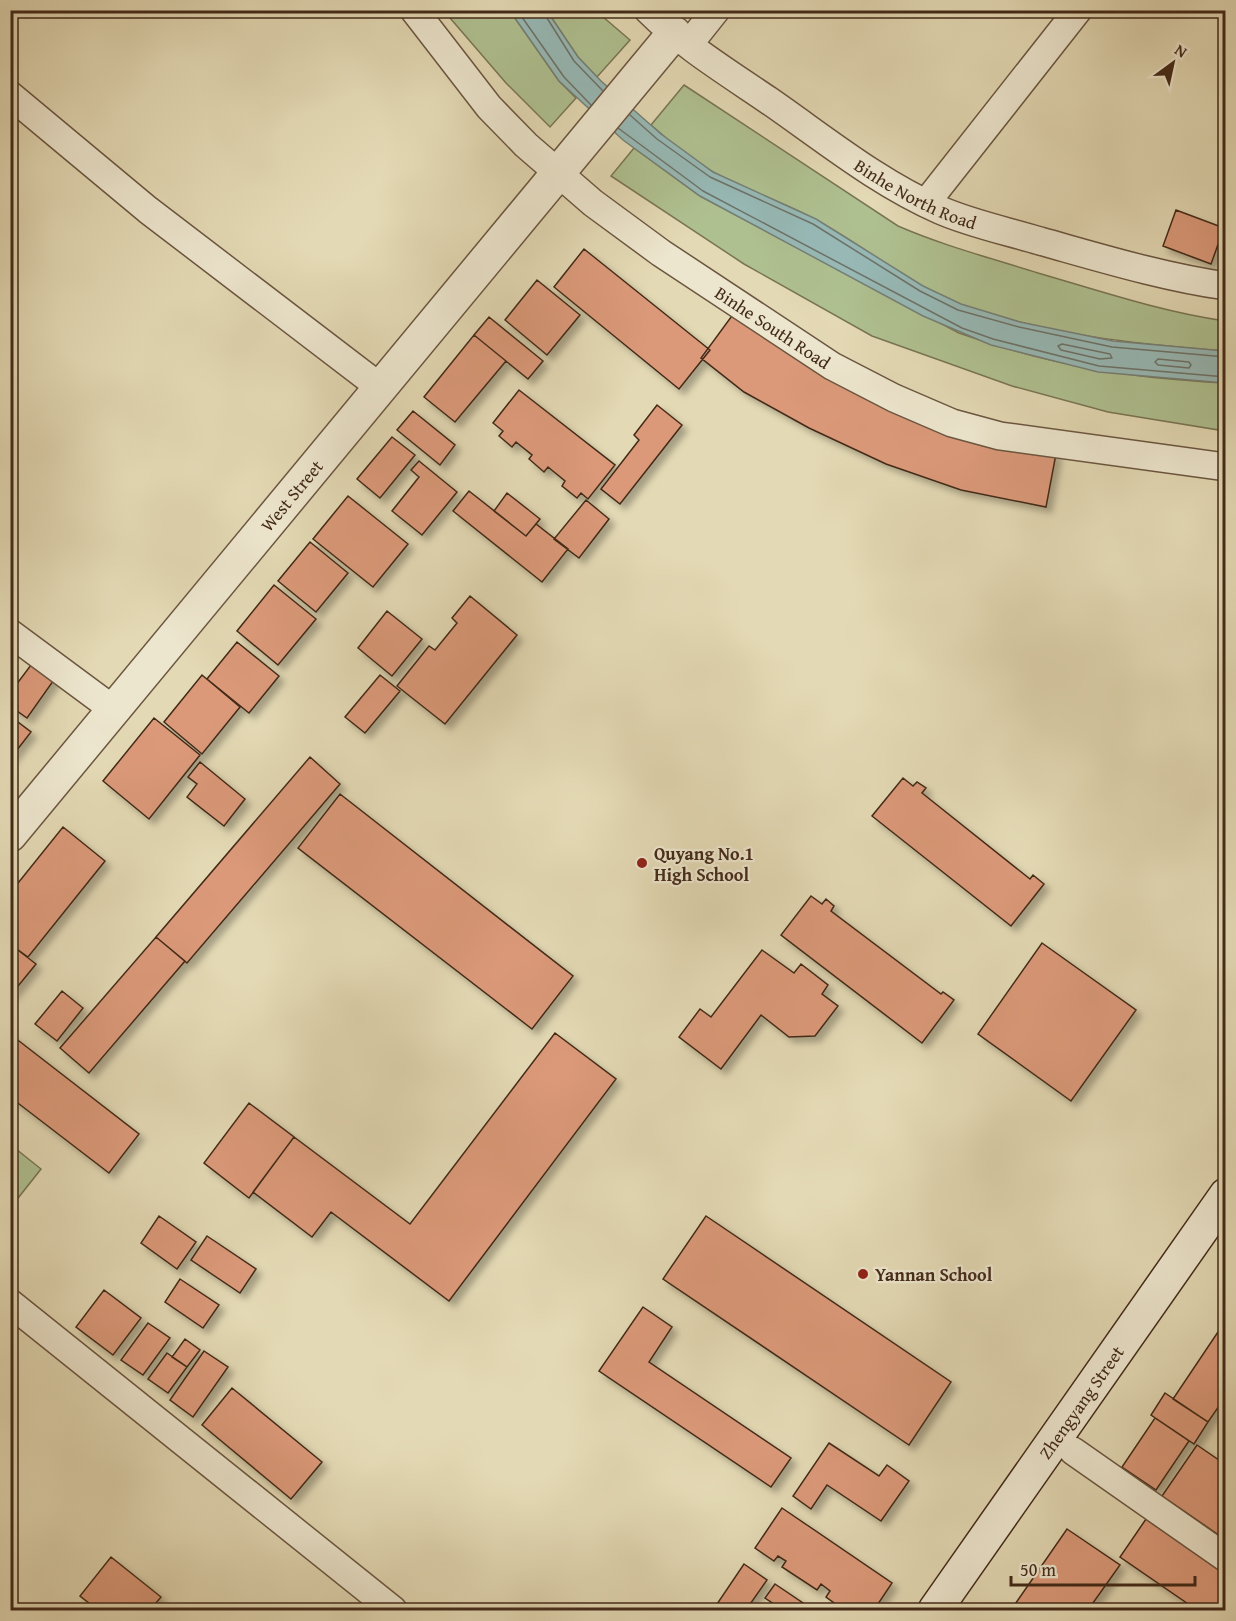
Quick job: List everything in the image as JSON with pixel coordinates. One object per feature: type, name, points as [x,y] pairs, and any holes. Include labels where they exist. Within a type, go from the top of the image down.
[{"type":"street","name":"Binhe South Road","points":[[414,10],[489,107],[566,164],[593,203],[661,253],[832,366],[894,399],[952,423],[1000,436],[1226,467]]},
{"type":"street","name":"Binhe North Road","points":[[648,10],[674,43],[926,203],[965,220],[1076,251],[1168,275],[1226,286]]},
{"type":"street","points":[[674,43],[716,10]]},
{"type":"street","points":[[926,203],[1078,10]]},
{"type":"street","name":"West Street","points":[[10,836],[566,164],[674,43]]},
{"type":"street","points":[[10,95],[148,210],[381,388]]},
{"type":"street","points":[[10,633],[114,710]]},
{"type":"street","name":"Zhengyang Street","points":[[935,1611],[1226,1195]]},
{"type":"street","name":"Zhengyang Street","points":[[962,1611],[1226,1234]]},
{"type":"street","points":[[10,1304],[393,1611]]},
{"type":"street","points":[[1073,1451],[1226,1558]]},
{"type":"green space","points":[[444,11],[510,11],[559,81],[576,98],[550,127],[506,83]]},
{"type":"green space","points":[[547,11],[596,11],[630,40],[597,77],[578,57]]},
{"type":"green space","points":[[684,85],[898,226],[933,240],[1108,294],[1154,307],[1225,321],[1225,351],[1125,341],[1059,331],[994,315],[943,297],[816,220],[713,172],[666,138],[651,125]]},
{"type":"green space","points":[[634,148],[700,196],[959,333],[1058,362],[1123,374],[1225,383],[1225,431],[1108,412],[1012,386],[872,336],[744,264],[611,176]]},
{"type":"green space","points":[[11,1145],[41,1169],[11,1207]]},
{"type":"water","points":[[510,11],[547,11],[578,57],[601,81],[661,134],[713,172],[816,219],[923,286],[961,304],[1020,322],[1113,341],[1225,351],[1225,383],[1098,372],[991,345],[923,316],[700,196],[623,140],[559,81]]},
{"type":"building","points":[[1176,210],[1224,228],[1211,264],[1163,246]]},
{"type":"building","points":[[1226,224],[1226,250],[1217,247]]},
{"type":"building","points":[[584,249],[710,350],[679,389],[554,287]]},
{"type":"building","points":[[537,280],[580,315],[547,355],[505,320]]},
{"type":"building","points":[[734,313],[769,341],[773,340],[1056,454],[1046,507],[961,490],[886,464],[809,428],[744,392],[701,358]]},
{"type":"building","points":[[489,317],[543,361],[528,379],[474,335]]},
{"type":"building","points":[[474,335],[506,361],[455,422],[424,397]]},
{"type":"building","points":[[519,390],[615,465],[588,499],[581,493],[577,498],[562,486],[565,481],[548,467],[544,472],[529,459],[532,455],[516,442],[512,447],[499,436],[503,431],[493,423]]},
{"type":"building","points":[[657,405],[682,425],[620,504],[601,489],[639,440],[634,435]]},
{"type":"building","points":[[413,411],[455,445],[440,465],[397,430]]},
{"type":"building","points":[[392,437],[415,455],[380,498],[357,479]]},
{"type":"building","points":[[419,461],[457,492],[422,535],[392,511],[419,477],[411,470]]},
{"type":"building","points":[[469,491],[526,536],[536,524],[568,549],[542,582],[453,511]]},
{"type":"building","points":[[507,493],[540,519],[526,536],[494,511]]},
{"type":"building","points":[[348,496],[408,544],[373,587],[313,539]]},
{"type":"building","points":[[586,500],[609,519],[579,558],[554,539]]},
{"type":"building","points":[[310,542],[348,573],[316,612],[278,581]]},
{"type":"building","points":[[274,585],[316,619],[278,665],[237,631]]},
{"type":"building","points":[[470,596],[517,635],[445,724],[397,686],[429,646],[435,650],[457,623],[452,618]]},
{"type":"building","points":[[387,611],[422,639],[392,676],[358,648]]},
{"type":"building","points":[[237,642],[279,676],[249,713],[207,679]]},
{"type":"building","points":[[34,661],[56,677],[27,718],[10,706],[10,693]]},
{"type":"building","points":[[202,675],[240,707],[202,754],[164,722]]},
{"type":"building","points":[[380,675],[400,691],[365,733],[345,717]]},
{"type":"building","points":[[10,716],[31,732],[10,759]]},
{"type":"building","points":[[154,718],[200,755],[149,819],[103,781]]},
{"type":"building","points":[[310,757],[340,784],[187,963],[156,937]]},
{"type":"building","points":[[200,762],[245,799],[224,826],[187,797],[197,784],[188,777]]},
{"type":"building","points":[[903,778],[913,786],[917,782],[926,788],[922,793],[1030,879],[1033,875],[1044,884],[1011,926],[872,816]]},
{"type":"building","points":[[340,794],[573,976],[532,1029],[298,848]]},
{"type":"building","points":[[63,827],[105,861],[28,957],[10,944],[10,893]]},
{"type":"building","points":[[811,896],[822,904],[826,899],[834,906],[831,911],[941,994],[943,992],[954,1000],[922,1043],[781,935]]},
{"type":"building","points":[[156,937],[185,961],[89,1073],[60,1048]]},
{"type":"building","points":[[1042,943],[1136,1010],[1071,1101],[978,1034]]},
{"type":"building","points":[[10,944],[36,964],[10,996]]},
{"type":"building","points":[[762,950],[794,973],[801,964],[828,985],[822,994],[838,1006],[815,1036],[789,1037],[761,1015],[721,1069],[679,1037],[700,1009],[711,1017]]},
{"type":"building","points":[[62,991],[83,1008],[57,1041],[35,1024]]},
{"type":"building","points":[[555,1033],[616,1079],[449,1301],[331,1212],[312,1237],[253,1192],[294,1137],[410,1224]]},
{"type":"building","points":[[10,1034],[139,1134],[109,1173],[10,1097]]},
{"type":"building","points":[[249,1103],[294,1137],[249,1198],[204,1163]]},
{"type":"building","points":[[159,1216],[196,1242],[177,1269],[141,1243]]},
{"type":"building","points":[[706,1216],[951,1382],[909,1445],[663,1279]]},
{"type":"building","points":[[207,1236],[256,1269],[240,1293],[191,1260]]},
{"type":"building","points":[[180,1279],[219,1305],[203,1328],[165,1302]]},
{"type":"building","points":[[104,1290],[141,1318],[113,1355],[76,1327]]},
{"type":"building","points":[[643,1307],[672,1327],[649,1362],[791,1458],[771,1487],[599,1371]]},
{"type":"building","points":[[1226,1320],[1226,1396],[1208,1422],[1173,1399]]},
{"type":"building","points":[[148,1323],[170,1338],[143,1375],[121,1360]]},
{"type":"building","points":[[185,1339],[200,1350],[187,1367],[172,1357]]},
{"type":"building","points":[[204,1351],[228,1367],[193,1417],[170,1400]]},
{"type":"building","points":[[167,1353],[187,1367],[168,1393],[148,1379]]},
{"type":"building","points":[[232,1388],[322,1462],[291,1499],[202,1425]]},
{"type":"building","points":[[1165,1393],[1208,1422],[1194,1444],[1151,1415]]},
{"type":"building","points":[[1155,1418],[1189,1441],[1156,1490],[1122,1467]]},
{"type":"building","points":[[829,1443],[879,1476],[887,1465],[909,1481],[881,1521],[827,1485],[811,1509],[793,1496]]},
{"type":"building","points":[[1197,1445],[1226,1465],[1226,1540],[1162,1496]]},
{"type":"building","points":[[782,1508],[892,1583],[874,1610],[844,1610],[826,1597],[830,1591],[821,1584],[817,1590],[782,1567],[786,1561],[778,1556],[774,1561],[755,1548]]},
{"type":"building","points":[[1146,1519],[1226,1575],[1226,1610],[1197,1610],[1120,1557]]},
{"type":"building","points":[[1067,1529],[1120,1565],[1088,1610],[1011,1610]]},
{"type":"building","points":[[111,1557],[161,1597],[150,1610],[98,1610],[80,1596]]},
{"type":"building","points":[[744,1564],[767,1580],[746,1610],[727,1610],[717,1604]]},
{"type":"building","points":[[775,1584],[803,1603],[798,1610],[783,1610],[765,1598]]},
{"type":"place","name":"Quyang No.1 High School","points":[[642,863]]},
{"type":"place","name":"Yannan School","points":[[863,1274]]}]
